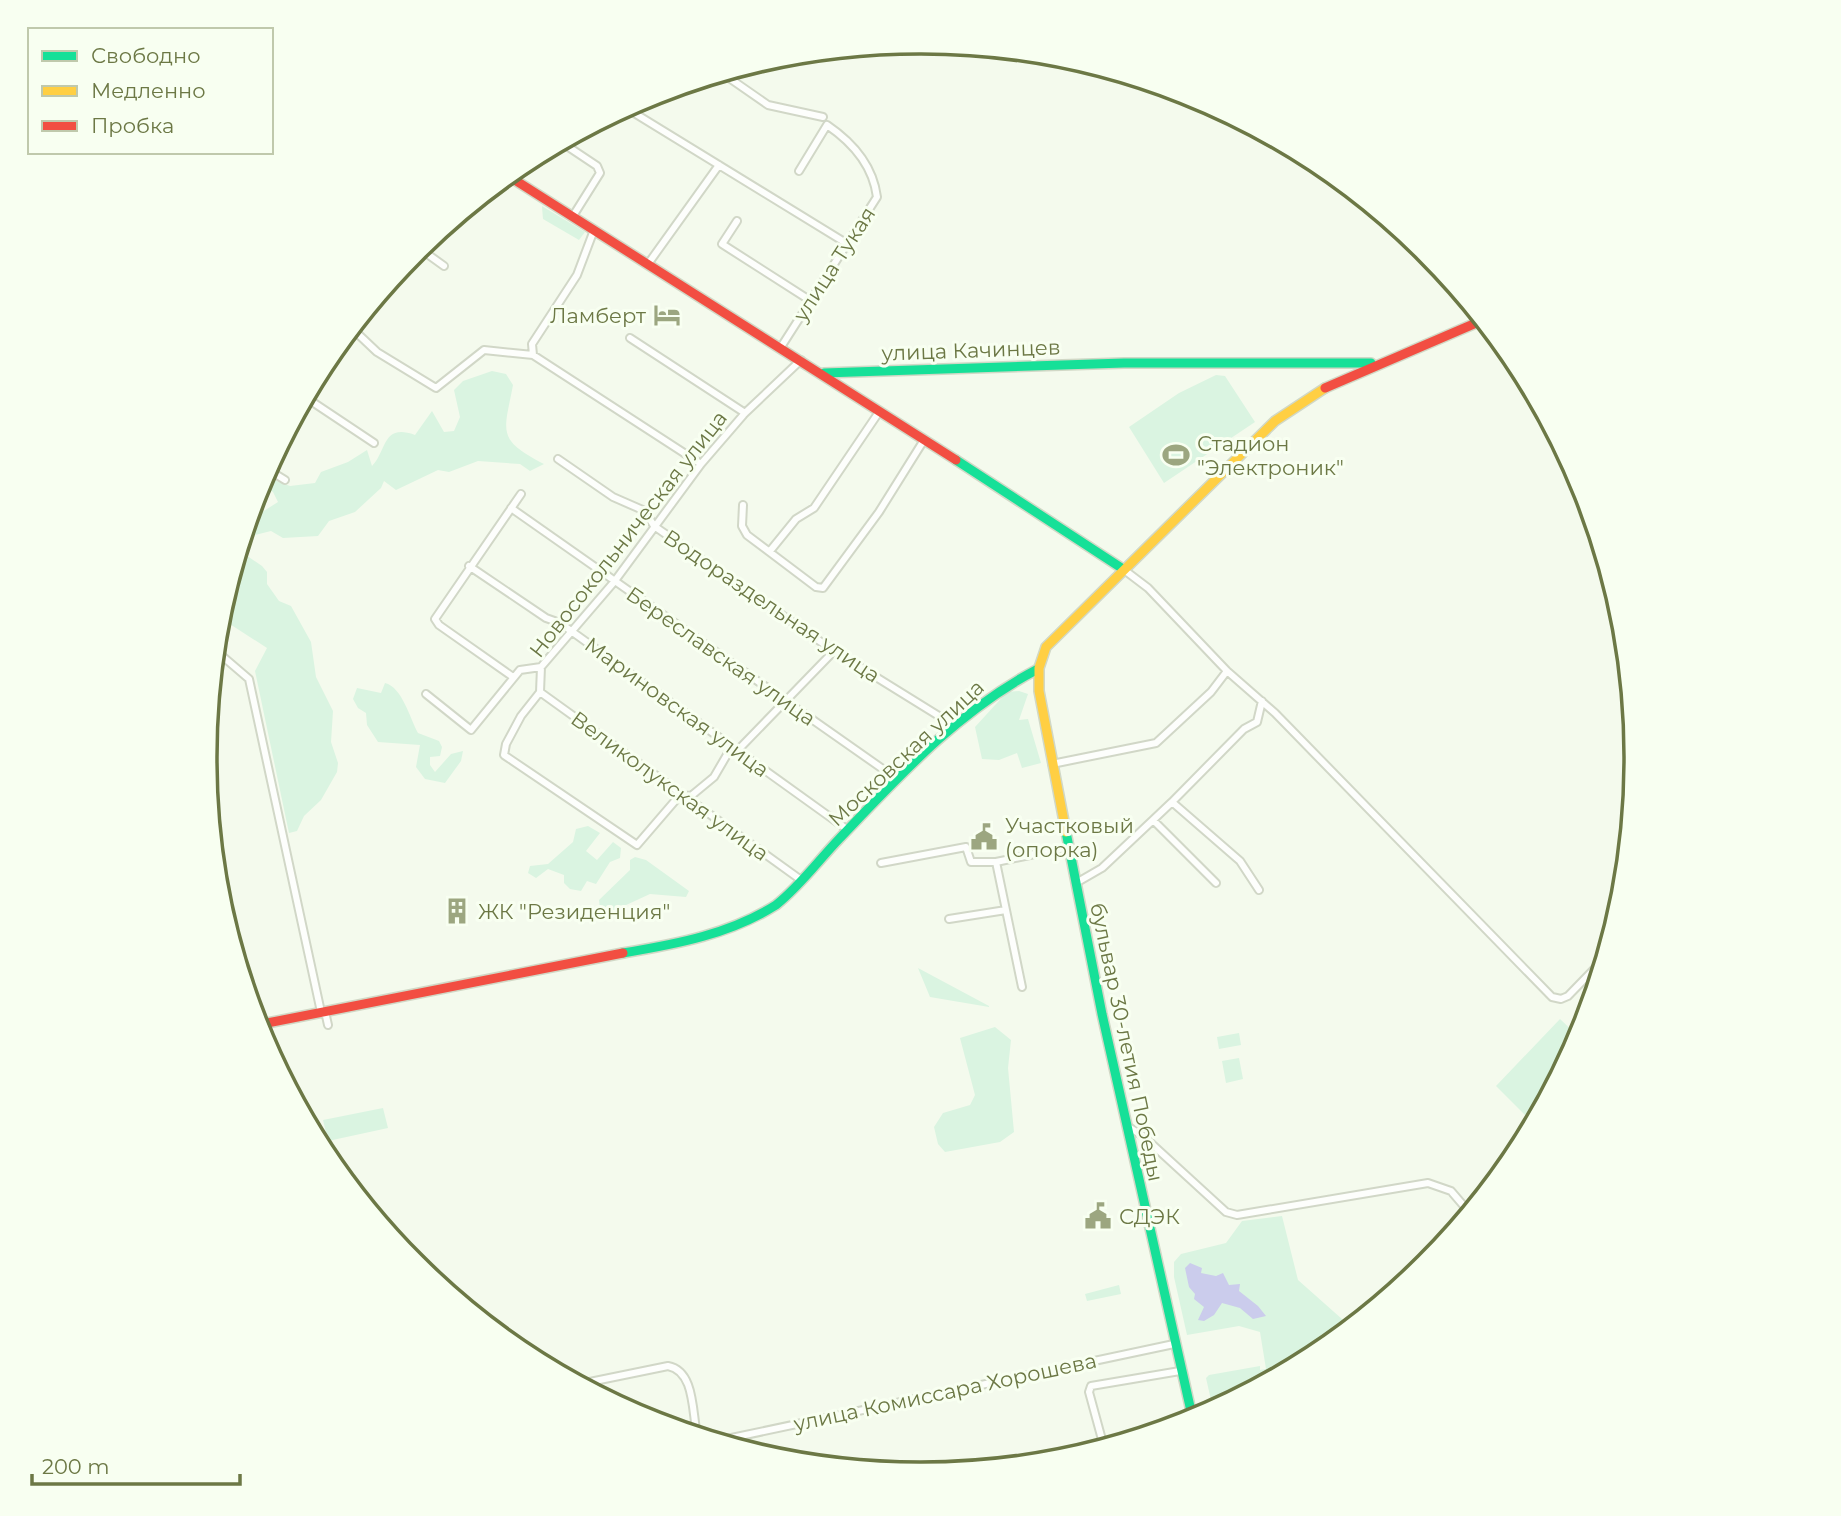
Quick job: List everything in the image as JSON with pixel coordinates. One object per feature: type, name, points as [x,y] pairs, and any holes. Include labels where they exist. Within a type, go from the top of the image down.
[{"type":"main road","points":[[518,182],[824,373],[879,412],[1123,569]]},
{"type":"main road","name":"улица Качинцев","points":[[824,373],[1124,363],[1380,364],[1474,324]]},
{"type":"main road","points":[[1038,669],[1040,657],[1051,639],[1275,421],[1320,390],[1380,364]]},
{"type":"main road","name":"Московская улица","points":[[268,1023],[719,932],[747,922],[776,905],[897,779],[955,726],[997,691],[1038,669]]},
{"type":"main road","name":"бульвар 30-летия Победы","points":[[1038,669],[1052,764],[1125,1125],[1190,1408]]},
{"type":"street","points":[[731,80],[768,105],[823,117]]},
{"type":"street","points":[[637,115],[846,243]]},
{"type":"street","name":"улица Тукая","points":[[780,347],[877,197],[875,182],[847,139],[827,125],[799,171]]},
{"type":"street","points":[[570,148],[597,166],[600,173],[573,216]]},
{"type":"street","points":[[648,264],[719,165]]},
{"type":"street","points":[[737,221],[722,244],[811,301]]},
{"type":"street","points":[[533,355],[533,344],[577,275],[594,230]]},
{"type":"street","points":[[428,255],[444,266]]},
{"type":"street","points":[[359,335],[377,352],[436,388],[484,350],[533,355],[701,464]]},
{"type":"street","points":[[630,338],[746,413]]},
{"type":"street","name":"Новосокольническая улица","points":[[680,795],[637,845],[503,754],[506,744],[540,692],[541,667],[614,582],[701,464],[746,413],[801,360]]},
{"type":"street","points":[[313,402],[374,443]]},
{"type":"street","points":[[770,551],[796,519],[814,508],[879,412]]},
{"type":"street","points":[[743,505],[742,526],[747,535],[816,587],[825,587],[879,512],[924,440]]},
{"type":"street","name":"Водораздельная улица","points":[[558,459],[613,497],[645,512],[654,526],[834,651],[955,726]]},
{"type":"street","points":[[276,475],[285,480]]},
{"type":"street","points":[[513,677],[439,625],[435,619],[521,494]]},
{"type":"street","name":"Береславская улица","points":[[511,508],[897,779]]},
{"type":"street","name":"Мариновская улица","points":[[469,566],[572,632],[848,830]]},
{"type":"street","points":[[1123,569],[1148,588],[1227,671],[1262,701],[1552,997],[1561,999],[1568,996],[1590,973]]},
{"type":"street","points":[[680,795],[691,796],[714,777],[728,753],[738,750],[834,651]]},
{"type":"street","points":[[224,658],[249,679],[321,1012],[326,1016],[328,1025]]},
{"type":"street","points":[[426,694],[471,730],[520,670],[541,667]]},
{"type":"street","points":[[1052,764],[1156,743],[1211,692],[1227,671]]},
{"type":"street","name":"Великолукская улица","points":[[540,692],[801,880]]},
{"type":"street","points":[[1076,883],[1102,868],[1244,729],[1257,722],[1262,701]]},
{"type":"street","points":[[1172,802],[1240,861],[1259,890]]},
{"type":"street","points":[[1153,820],[1216,883]]},
{"type":"street","points":[[881,863],[966,846],[971,862],[996,862],[1069,847]]},
{"type":"street","points":[[996,862],[1023,987]]},
{"type":"street","points":[[949,919],[1006,910]]},
{"type":"street","points":[[1125,1125],[1143,1136],[1226,1212],[1237,1215],[1428,1183],[1451,1191],[1463,1205]]},
{"type":"street","name":"улица Комиссара Хорошева","points":[[737,1438],[1174,1344]]},
{"type":"street","points":[[595,1381],[668,1366],[675,1368],[686,1377],[694,1424]]},
{"type":"street","points":[[1102,1438],[1089,1392],[1091,1386],[1180,1371]]},
{"type":"green space","points":[[542,206],[585,232],[579,240],[543,219]]},
{"type":"green space","points":[[492,371],[506,374],[513,385],[507,414],[507,433],[518,448],[544,464],[530,471],[520,464],[478,461],[449,472],[438,470],[396,490],[384,481],[381,488],[355,512],[329,521],[318,536],[283,538],[271,531],[253,536],[261,513],[278,502],[270,490],[274,480],[290,486],[315,483],[321,472],[348,462],[367,450],[372,466],[391,436],[404,432],[415,435],[432,411],[444,432],[454,431],[460,417],[454,390],[463,381]]},
{"type":"green space","name":"Стадион \"Электроник\"","points":[[1216,375],[1225,376],[1255,422],[1164,483],[1129,427],[1179,393]]},
{"type":"green space","points":[[247,556],[267,572],[267,584],[279,601],[291,606],[311,642],[316,677],[333,711],[331,742],[338,763],[337,772],[321,800],[304,816],[297,831],[289,833],[255,671],[267,648],[230,624]]},
{"type":"green space","points":[[385,683],[401,697],[418,733],[439,741],[442,747],[440,756],[430,757],[430,765],[435,772],[451,754],[463,751],[461,761],[445,783],[425,779],[416,767],[420,745],[378,742],[367,725],[366,713],[358,708],[353,699],[357,688],[381,693]]},
{"type":"green space","points":[[1019,691],[1028,694],[1019,720],[1028,719],[1041,763],[1022,768],[1017,753],[999,760],[982,759],[975,727],[1007,692]]},
{"type":"green space","points":[[588,826],[600,833],[586,851],[597,860],[613,842],[621,848],[620,858],[610,862],[596,884],[587,881],[581,891],[570,889],[564,883],[564,875],[548,869],[536,878],[528,873],[530,866],[548,864],[573,842],[576,829]]},
{"type":"green space","points":[[635,857],[646,860],[689,891],[686,897],[650,894],[611,912],[600,910],[599,900],[630,870],[630,860]]},
{"type":"green space","points":[[918,968],[989,1006],[989,1007],[930,997]]},
{"type":"green space","points":[[1560,1019],[1570,1029],[1526,1116],[1496,1086]]},
{"type":"green space","points":[[995,1027],[1011,1040],[1008,1068],[1014,1132],[1000,1142],[945,1152],[938,1144],[934,1127],[943,1113],[970,1105],[975,1095],[960,1038]]},
{"type":"green space","points":[[1239,1033],[1241,1045],[1219,1049],[1217,1037]]},
{"type":"green space","points":[[1239,1058],[1243,1079],[1226,1083],[1222,1061]]},
{"type":"green space","points":[[383,1108],[388,1128],[330,1141],[323,1120]]},
{"type":"green space","points":[[1282,1216],[1298,1280],[1343,1320],[1272,1367],[1211,1399],[1206,1378],[1209,1375],[1260,1366],[1260,1370],[1266,1369],[1260,1332],[1239,1326],[1187,1335],[1174,1277],[1174,1262],[1181,1254],[1226,1243],[1242,1221]]},
{"type":"green space","points":[[1119,1285],[1121,1294],[1087,1301],[1085,1294]]},
{"type":"water","points":[[1190,1263],[1202,1268],[1201,1273],[1216,1276],[1223,1273],[1229,1285],[1240,1284],[1239,1291],[1266,1316],[1253,1319],[1240,1308],[1222,1303],[1214,1315],[1204,1321],[1198,1320],[1204,1307],[1194,1299],[1195,1294],[1189,1287],[1185,1268]]},
{"type":"traffic: fast","points":[[824,373],[1124,363],[1371,363]]},
{"type":"traffic: fast","points":[[956,460],[1123,569]]},
{"type":"traffic: fast","points":[[623,953],[683,942],[722,931],[776,905],[932,745],[982,704],[1038,669]]},
{"type":"traffic: fast","points":[[1066,832],[1102,1014],[1190,1408]]},
{"type":"traffic: slow","points":[[1066,832],[1039,691],[1039,668],[1046,647],[1275,421],[1325,388]]},
{"type":"traffic: jam","points":[[518,182],[956,460]]},
{"type":"traffic: jam","points":[[1325,388],[1474,324]]},
{"type":"traffic: jam","points":[[268,1023],[623,953]]},
{"type":"place","name":"Ламберт","points":[[667,315]]},
{"type":"place","name":"Стадион \"Электроник\"","points":[[1176,455]]},
{"type":"place","name":"Участковый (опорка)","points":[[984,837]]},
{"type":"place","name":"ЖК \"Резиденция\"","points":[[457,911]]},
{"type":"place","name":"СДЭК","points":[[1098,1216]]}]
